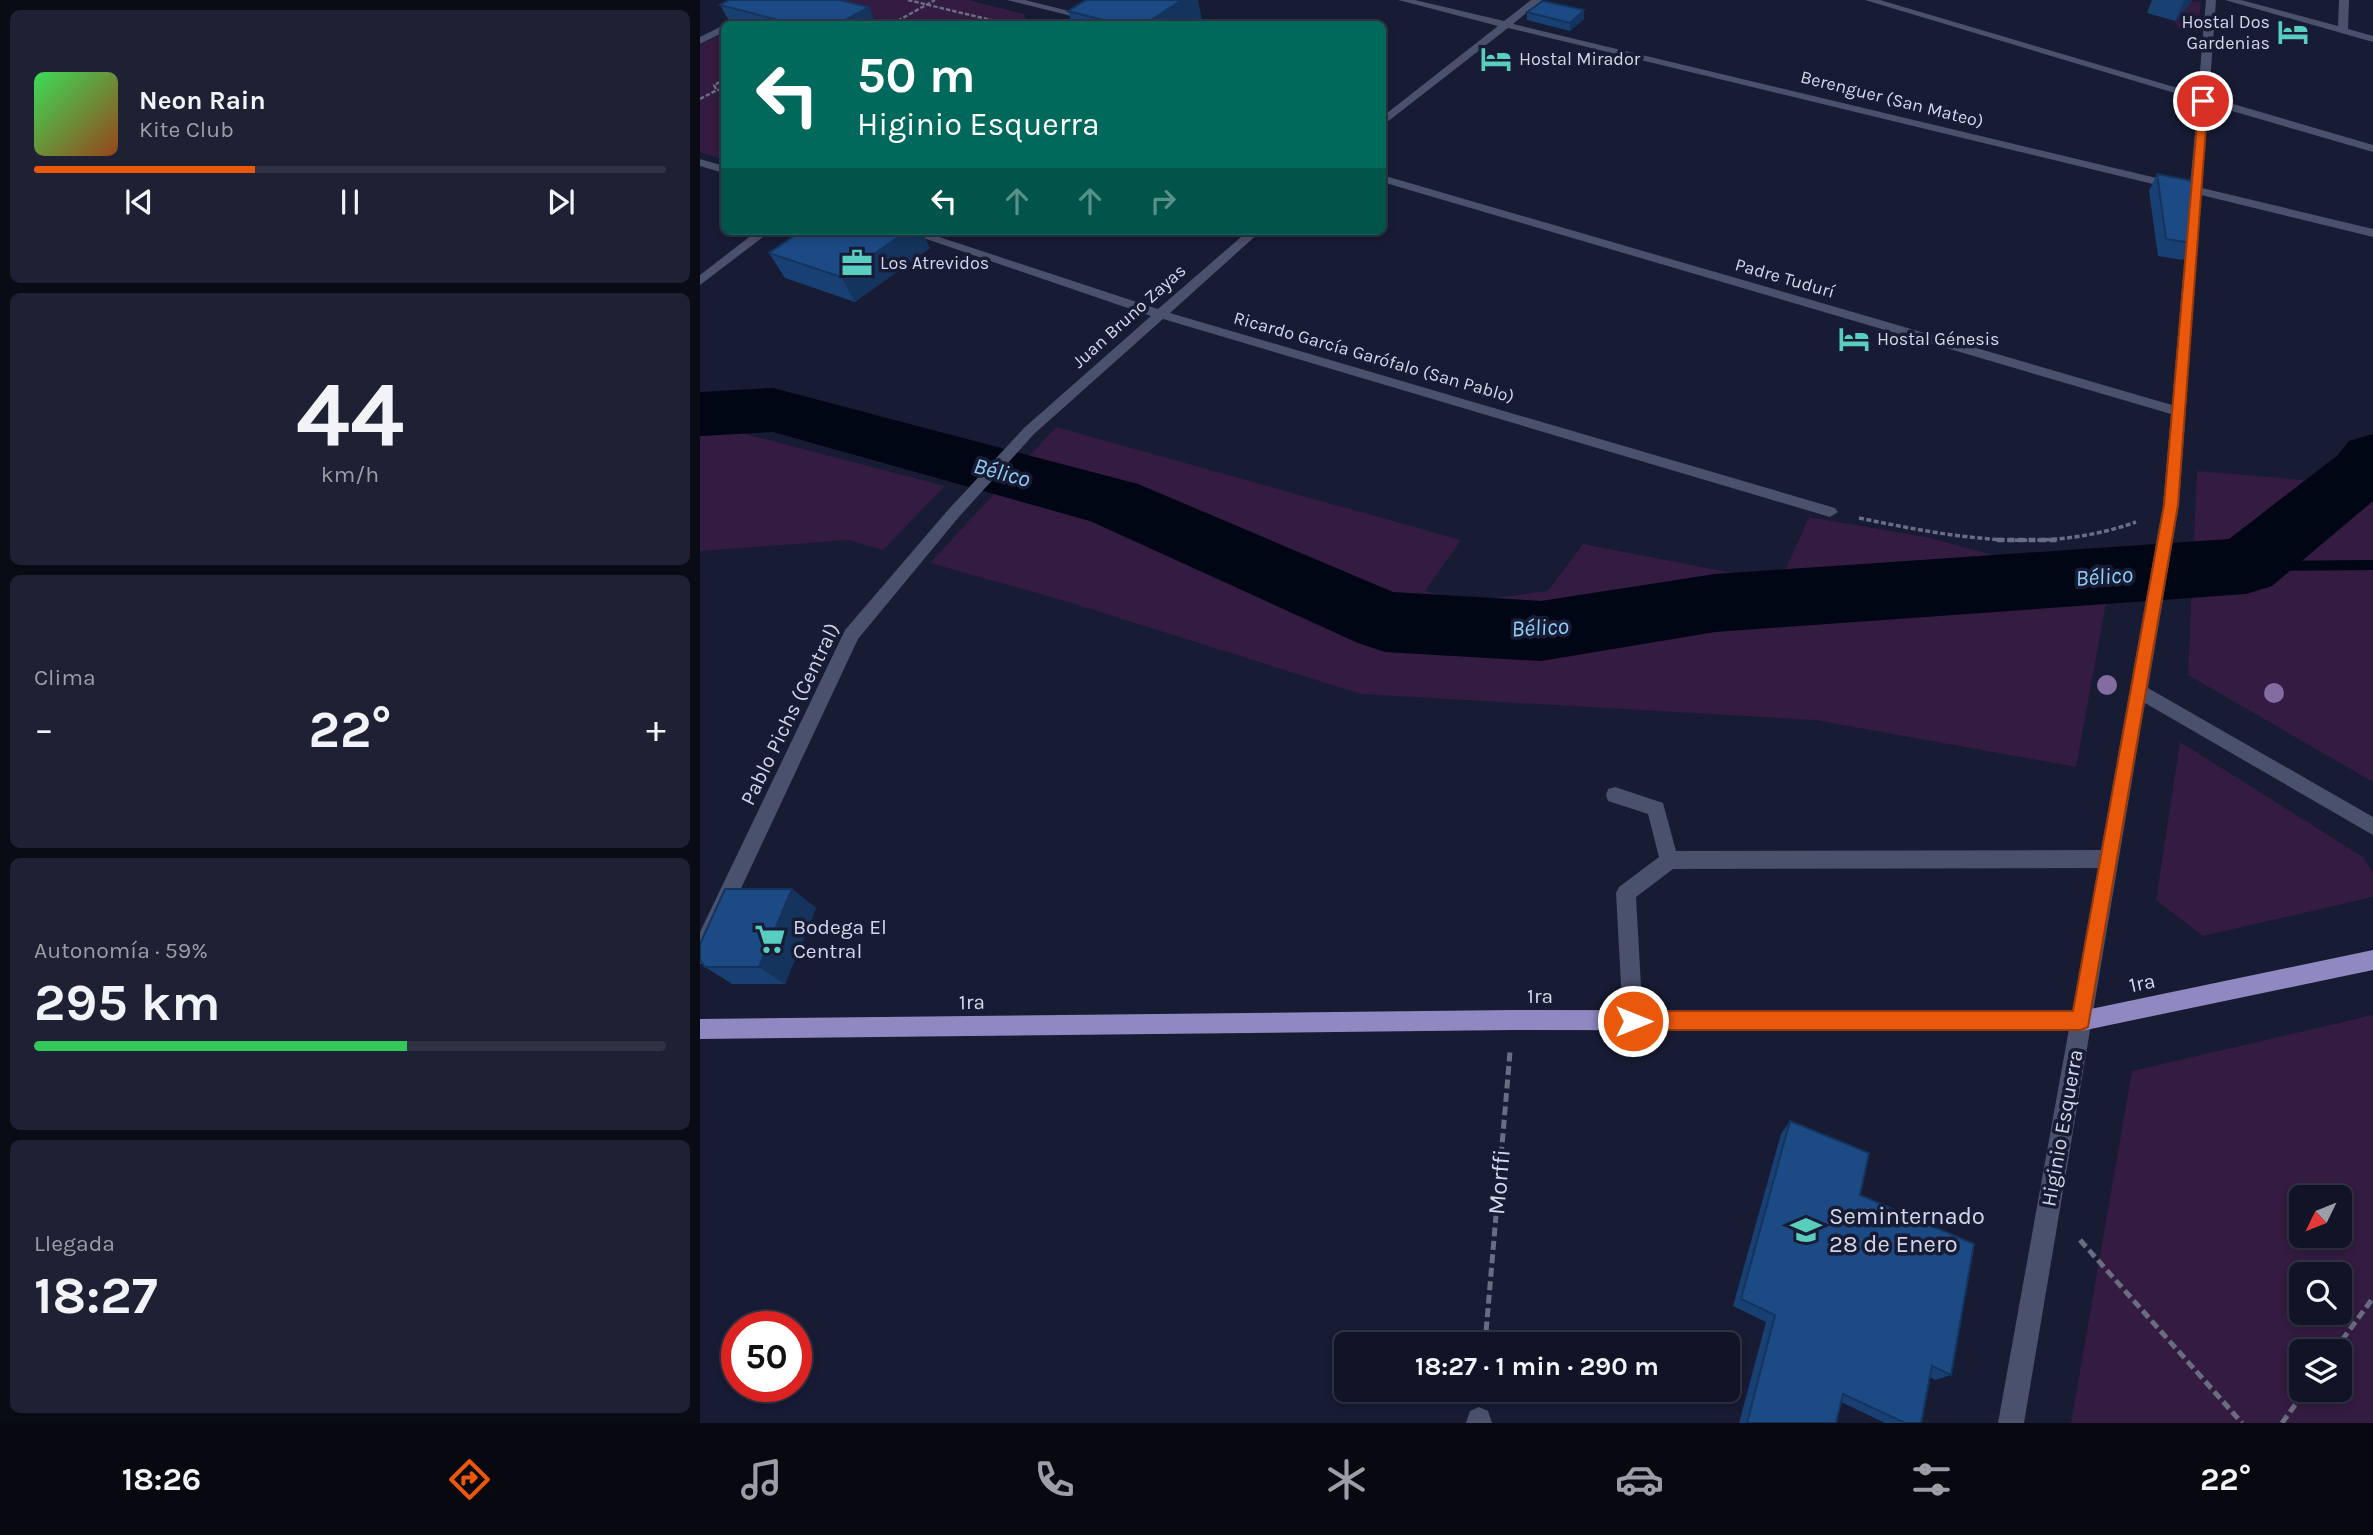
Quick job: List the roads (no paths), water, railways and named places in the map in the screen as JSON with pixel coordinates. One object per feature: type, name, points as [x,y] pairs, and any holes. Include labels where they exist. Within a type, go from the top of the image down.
[{"type":"main road","name":"1ra","points":[[700,1029],[1513,1020],[2081,1021],[2373,960]]},
{"type":"street","points":[[1012,0],[1095,18]]},
{"type":"street","name":"Berenguer (San Mateo)","points":[[1403,0],[2373,233]]},
{"type":"street","points":[[1386,120],[1537,0]]},
{"type":"street","points":[[1870,0],[2203,101],[2373,149]]},
{"type":"street","name":"Higinio Esquerra","points":[[2011,1423],[2171,505],[2211,0]]},
{"type":"street","points":[[2231,0],[2373,39]]},
{"type":"street","points":[[2343,31],[2344,0]]},
{"type":"street","points":[[700,41],[721,30]]},
{"type":"street","points":[[700,162],[721,169]]},
{"type":"street","name":"Padre Tudurí","points":[[1386,179],[2179,412]]},
{"type":"street","points":[[700,281],[760,235]]},
{"type":"street","name":"Ricardo García Garófalo (San Pablo)","points":[[921,235],[1160,314],[1830,512]]},
{"type":"street","name":"Juan Bruno Zayas","points":[[953,514],[1029,431],[1250,235]]},
{"type":"street","name":"Pablo Pichs (Central)","points":[[700,954],[851,635],[953,514]]},
{"type":"street","points":[[2138,691],[2373,827]]},
{"type":"street","points":[[1615,794],[1656,809],[1669,860]]},
{"type":"street","points":[[1633,1021],[1626,893],[1669,860],[2109,859]]},
{"type":"waterway","name":"Bélico","points":[[700,414],[773,410],[1113,502],[1385,622],[1541,631],[1715,603],[2246,566],[2363,472],[2373,458]]},
{"type":"waterway","points":[[2246,566],[2373,565]]},
{"type":"place","name":"Hostal Dos Gardenias","points":[[2293,32]]},
{"type":"place","name":"Hostal Mirador","points":[[1496,59]]},
{"type":"place","name":"Los Atrevidos","points":[[857,263]]},
{"type":"place","name":"Hostal Génesis","points":[[1854,339]]},
{"type":"place","name":"Bodega El Central","points":[[770,939]]},
{"type":"place","name":"Seminternado 28 de Enero","points":[[1806,1230]]}]
